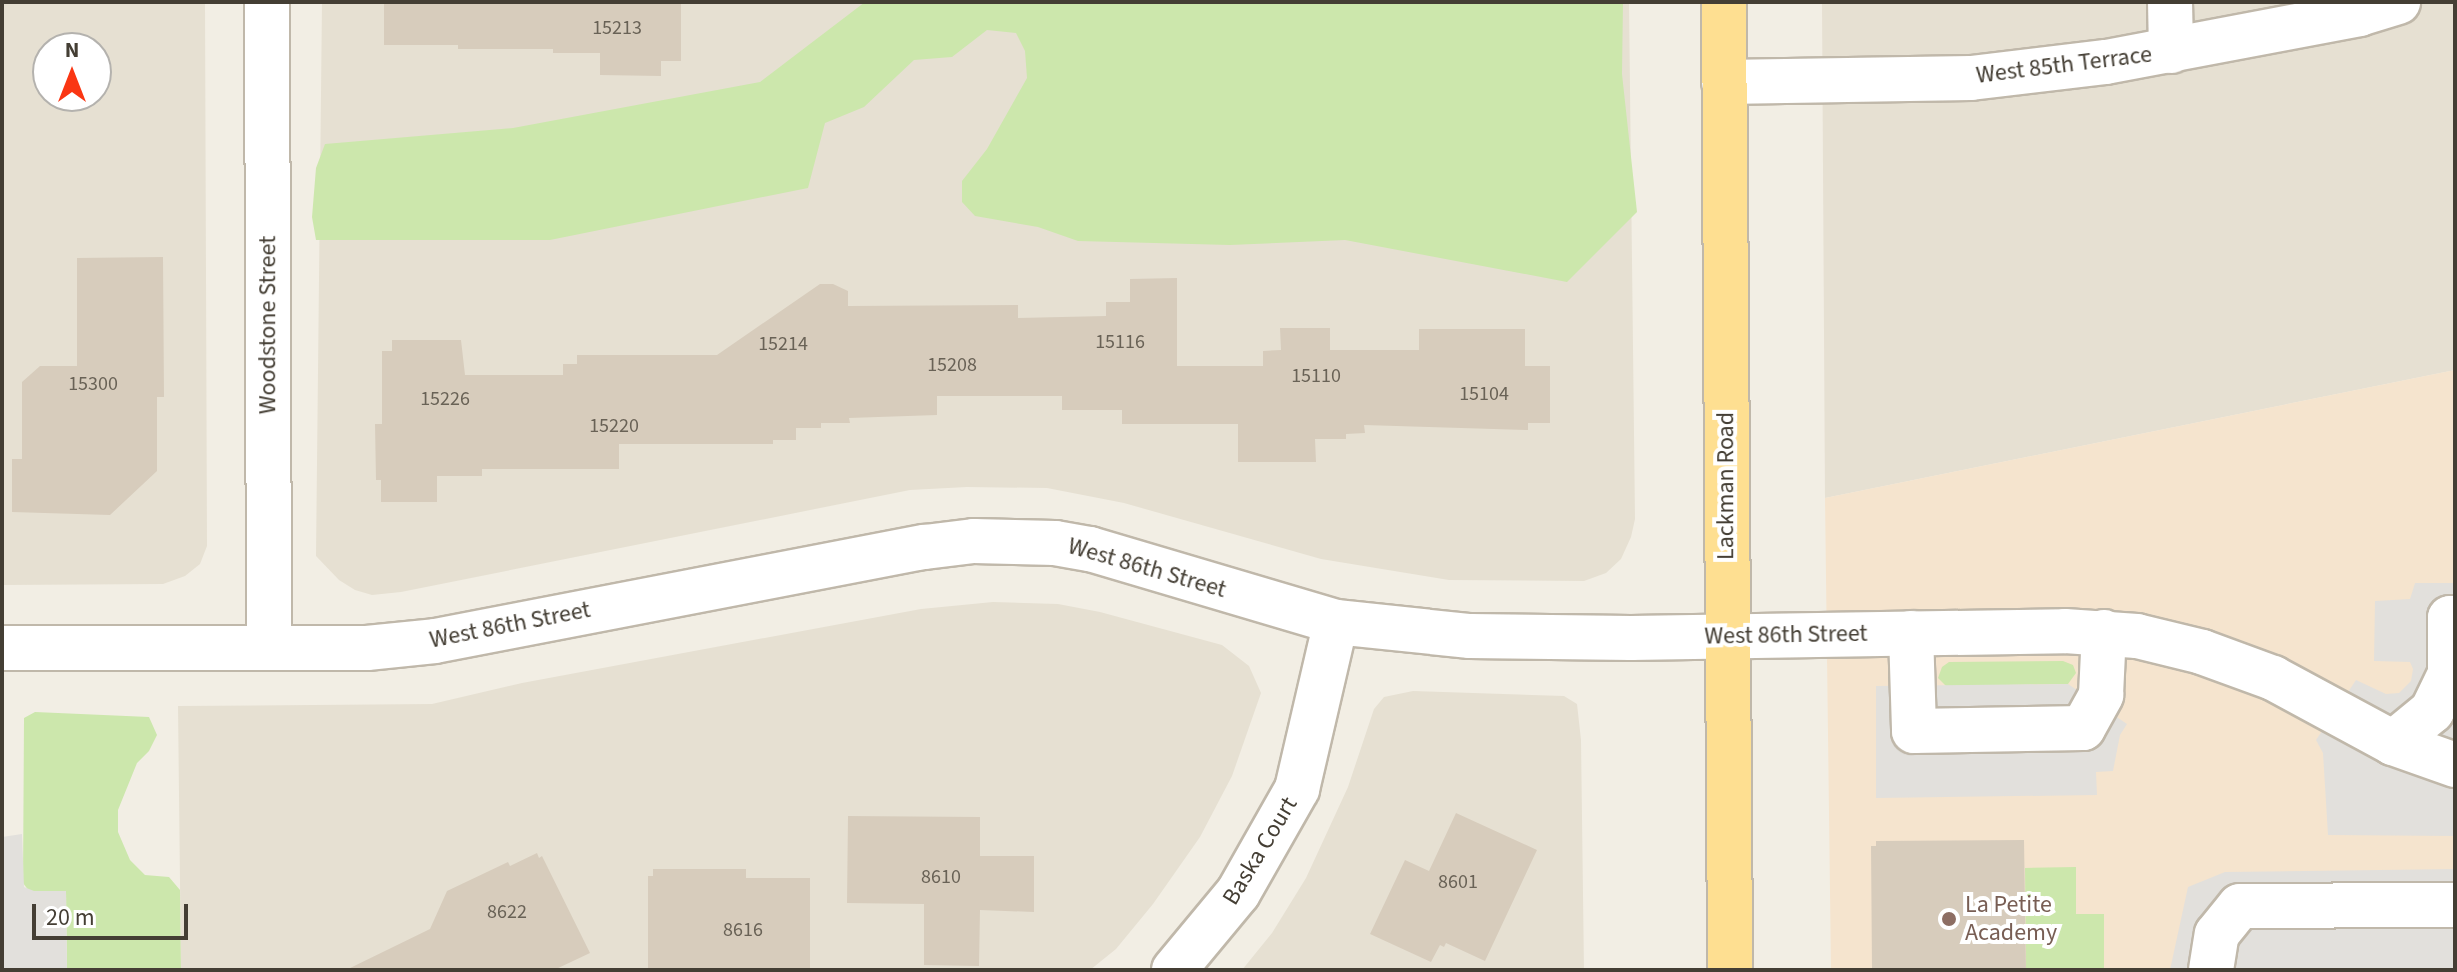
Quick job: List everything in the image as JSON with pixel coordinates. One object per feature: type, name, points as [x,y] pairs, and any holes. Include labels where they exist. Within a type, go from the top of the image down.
[{"type":"main road","name":"Lackman Road","points":[[1724,2],[1730,970]]},
{"type":"street","name":"Woodstone Street","points":[[267,2],[269,648]]},
{"type":"street","points":[[2170,2],[2171,51]]},
{"type":"street","name":"West 85th Terrace","points":[[1724,82],[1971,78],[2171,51],[2359,14],[2398,2]]},
{"type":"street","name":"West 86th Street","points":[[2,648],[367,648],[435,641],[925,547],[974,541],[1055,543],[1090,549],[1336,622],[1470,636],[2104,632],[2202,652],[2273,678],[2393,743],[2455,765]]},
{"type":"street","points":[[2393,743],[2432,711],[2450,674],[2450,618],[2455,618]]},
{"type":"street","name":"Baska Court","points":[[1174,970],[1238,893],[1297,789],[1336,622]]},
{"type":"street","points":[[1911,633],[1914,731],[2083,728],[2101,695],[2104,632]]},
{"type":"street","points":[[2211,970],[2217,934],[2240,906],[2455,905]]},
{"type":"shaded area","points":[[2,2],[205,2],[207,546],[200,564],[185,576],[163,584],[2,585]]},
{"type":"shaded area","points":[[322,2],[1629,2],[1635,519],[1631,537],[1621,559],[1606,573],[1584,581],[1449,580],[1321,559],[1124,503],[1047,488],[967,487],[910,490],[401,592],[372,595],[355,590],[339,580],[316,556]]},
{"type":"shaded area","points":[[1822,2],[2455,2],[2455,370],[1825,498]]},
{"type":"shaded area","points":[[2455,370],[2455,970],[1831,970],[1825,498]]},
{"type":"shaded area","points":[[2415,583],[2455,583],[2455,836],[2328,835],[2323,753],[2316,740],[2356,680],[2386,694],[2399,693],[2411,681],[2413,669],[2410,662],[2374,661],[2375,601],[2410,599]]},
{"type":"shaded area","points":[[993,602],[1058,604],[1100,612],[1222,645],[1249,666],[1261,693],[1232,776],[1200,837],[1153,904],[1116,949],[1090,970],[181,970],[178,706],[432,704],[522,683],[921,609]]},
{"type":"shaded area","points":[[2068,684],[2127,724],[2120,735],[2113,771],[2096,772],[2097,795],[1876,798],[1876,686]]},
{"type":"shaded area","points":[[1413,691],[1564,696],[1577,704],[1581,740],[1584,970],[1242,970],[1272,933],[1306,878],[1348,787],[1374,709],[1384,697]]},
{"type":"shaded area","points":[[22,834],[24,887],[34,891],[66,891],[67,970],[2,970],[2,837]]},
{"type":"shaded area","points":[[2455,869],[2455,970],[2170,970],[2188,887],[2225,872]]},
{"type":"green space","points":[[865,2],[1623,2],[1622,74],[1637,212],[1567,282],[1345,240],[1230,245],[1078,241],[1038,227],[975,216],[962,202],[962,181],[987,149],[1027,78],[1025,51],[1016,33],[987,30],[952,57],[914,60],[864,107],[825,123],[808,188],[550,240],[316,240],[312,217],[316,168],[325,144],[513,128],[760,82]]},
{"type":"green space","points":[[2063,661],[2073,665],[2076,673],[2068,684],[1946,686],[1938,678],[1942,667],[1949,662]]},
{"type":"green space","points":[[35,712],[149,717],[157,735],[149,751],[137,763],[118,810],[118,832],[130,860],[145,875],[169,877],[180,890],[181,970],[67,970],[66,891],[29,891],[23,883],[24,718]]},
{"type":"green space","points":[[2076,867],[2076,914],[2104,914],[2104,970],[2026,970],[2025,868]]},
{"type":"building","points":[[384,2],[681,2],[681,61],[661,61],[661,76],[600,75],[600,53],[553,53],[553,49],[458,49],[458,45],[384,45]]},
{"type":"building","points":[[163,257],[164,397],[157,397],[157,471],[110,515],[12,512],[12,459],[22,459],[22,382],[40,366],[77,366],[77,258]]},
{"type":"building","points":[[1177,278],[1177,366],[1263,366],[1263,351],[1281,350],[1280,328],[1330,328],[1330,350],[1419,350],[1419,329],[1525,329],[1525,366],[1550,366],[1550,423],[1528,423],[1528,430],[1364,425],[1365,433],[1346,434],[1346,439],[1315,439],[1316,462],[1238,462],[1238,424],[1122,424],[1122,410],[1062,410],[1062,396],[937,396],[937,415],[849,418],[850,423],[821,423],[821,428],[796,428],[796,440],[773,440],[773,444],[619,444],[619,469],[482,469],[482,476],[437,476],[437,502],[381,502],[381,480],[376,480],[375,424],[382,424],[382,351],[392,351],[392,340],[461,340],[465,375],[563,375],[563,364],[577,364],[577,355],[717,355],[820,284],[833,284],[848,291],[848,306],[1018,305],[1018,318],[1106,316],[1106,302],[1130,302],[1130,279]]},
{"type":"building","points":[[1456,813],[1537,850],[1485,961],[1446,943],[1444,947],[1440,945],[1431,962],[1370,934],[1405,860],[1429,871]]},
{"type":"building","points":[[848,816],[980,817],[980,856],[1034,856],[1034,912],[980,910],[979,966],[924,965],[924,904],[847,903]]},
{"type":"building","name":"La Petite Academy","points":[[2024,840],[2026,970],[1872,970],[1871,846],[1876,846],[1876,841]]},
{"type":"building","points":[[537,853],[539,858],[542,856],[590,953],[554,970],[346,970],[430,929],[447,891],[508,862],[510,866]]},
{"type":"building","points":[[653,869],[746,869],[746,878],[810,878],[810,970],[648,970],[648,876],[653,876]]},
{"type":"place","name":"La Petite Academy","points":[[1949,919]]}]
